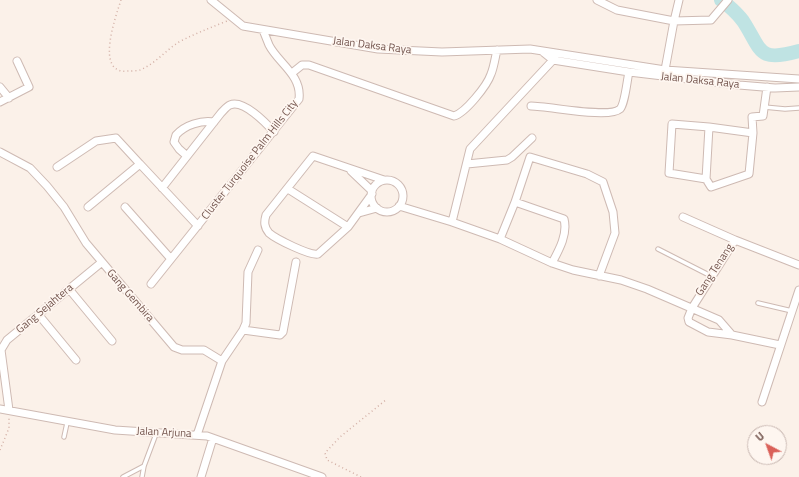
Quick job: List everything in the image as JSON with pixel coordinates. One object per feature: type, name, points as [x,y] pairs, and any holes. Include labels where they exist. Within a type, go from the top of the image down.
[{"type":"street","name":"Jalan Daksa Raya","points":[[211,0],[243,26],[378,49],[442,52],[530,49],[543,52],[554,57],[629,72],[767,87],[799,87]]},
{"type":"street","points":[[597,0],[617,10],[674,21],[711,20],[723,8],[728,0]]},
{"type":"street","points":[[665,70],[679,0]]},
{"type":"street","name":"Cluster Turquoise Palm Hills City","points":[[151,284],[299,99],[298,86],[292,73],[269,45],[264,30]]},
{"type":"street","points":[[292,73],[302,65],[309,65],[454,116],[465,110],[488,82],[492,73],[497,50]]},
{"type":"street","name":"Jalan Daksa Raya","points":[[554,57],[665,70],[799,79]]},
{"type":"street","points":[[452,222],[470,150],[554,57]]},
{"type":"street","points":[[0,102],[28,87],[17,61]]},
{"type":"street","points":[[531,106],[545,106],[591,112],[616,111],[622,106],[629,72]]},
{"type":"street","points":[[0,87],[9,98]]},
{"type":"street","points":[[709,127],[706,179],[711,187],[749,174],[753,133],[752,117],[763,116],[767,87]]},
{"type":"street","points":[[162,188],[214,122],[230,105],[235,104],[249,109],[274,132]]},
{"type":"street","points":[[187,156],[176,146],[174,142],[176,136],[193,124],[208,121],[214,122]]},
{"type":"street","points":[[706,179],[668,173],[672,124],[753,133]]},
{"type":"street","points":[[57,167],[96,141],[116,138],[198,226]]},
{"type":"street","points":[[467,164],[507,160],[532,138]]},
{"type":"street","name":"Gang Gembira","points":[[0,152],[30,168],[64,207],[86,243],[174,347],[182,350],[204,350],[222,361]]},
{"type":"street","points":[[359,213],[377,208],[391,211],[399,206],[403,197],[401,188],[394,182],[313,156],[266,215],[264,221],[270,233],[314,255],[318,254],[348,227],[359,213],[375,186],[384,180]]},
{"type":"street","points":[[500,239],[515,202],[530,158],[532,157],[586,174],[603,182],[613,212],[615,233],[599,276]]},
{"type":"street","points":[[88,207],[140,164]]},
{"type":"street","points":[[348,168],[372,192],[372,199],[377,208]]},
{"type":"street","points":[[288,189],[348,227]]},
{"type":"street","points":[[515,202],[564,219],[565,232],[560,248],[552,263]]},
{"type":"street","points":[[399,206],[452,222],[500,239],[552,263],[599,276],[621,280],[647,289],[719,320],[732,335],[780,345]]},
{"type":"street","points":[[125,207],[171,259]]},
{"type":"street","points":[[682,217],[735,240]]},
{"type":"street","name":"Gang Tenang","points":[[732,335],[708,332],[689,322],[688,318],[692,308],[711,276],[735,240],[799,265]]},
{"type":"street","points":[[197,435],[222,361],[243,330],[246,323],[248,272],[258,250]]},
{"type":"street","name":"Gang Sejahtera","points":[[9,410],[1,350],[7,340],[102,262]]},
{"type":"street","points":[[243,330],[280,335],[283,332],[296,262]]},
{"type":"street","points":[[69,289],[112,341]]},
{"type":"street","points":[[762,402],[799,290]]},
{"type":"street","points":[[38,314],[76,360]]},
{"type":"street","name":"Jalan Arjuna","points":[[0,409],[67,423],[156,434],[197,435],[213,438],[310,475],[322,477]]},
{"type":"street","points":[[201,477],[213,438]]},
{"type":"lane","points":[[764,107],[785,109],[799,108]]},
{"type":"lane","points":[[658,249],[711,276]]},
{"type":"lane","points":[[758,303],[792,311]]},
{"type":"lane","points":[[64,437],[67,423]]},
{"type":"lane","points":[[142,477],[144,466],[156,434]]},
{"type":"lane","points":[[123,477],[144,466]]},
{"type":"path","points":[[121,0],[111,35],[109,58],[113,67],[123,72],[138,70],[178,43],[206,28],[234,18]]},
{"type":"path","points":[[361,477],[327,460],[325,453],[340,436],[387,400]]},
{"type":"path","points":[[0,450],[9,428],[9,410]]},
{"type":"waterway","points":[[721,0],[741,18],[762,51],[775,55],[799,51]]}]
